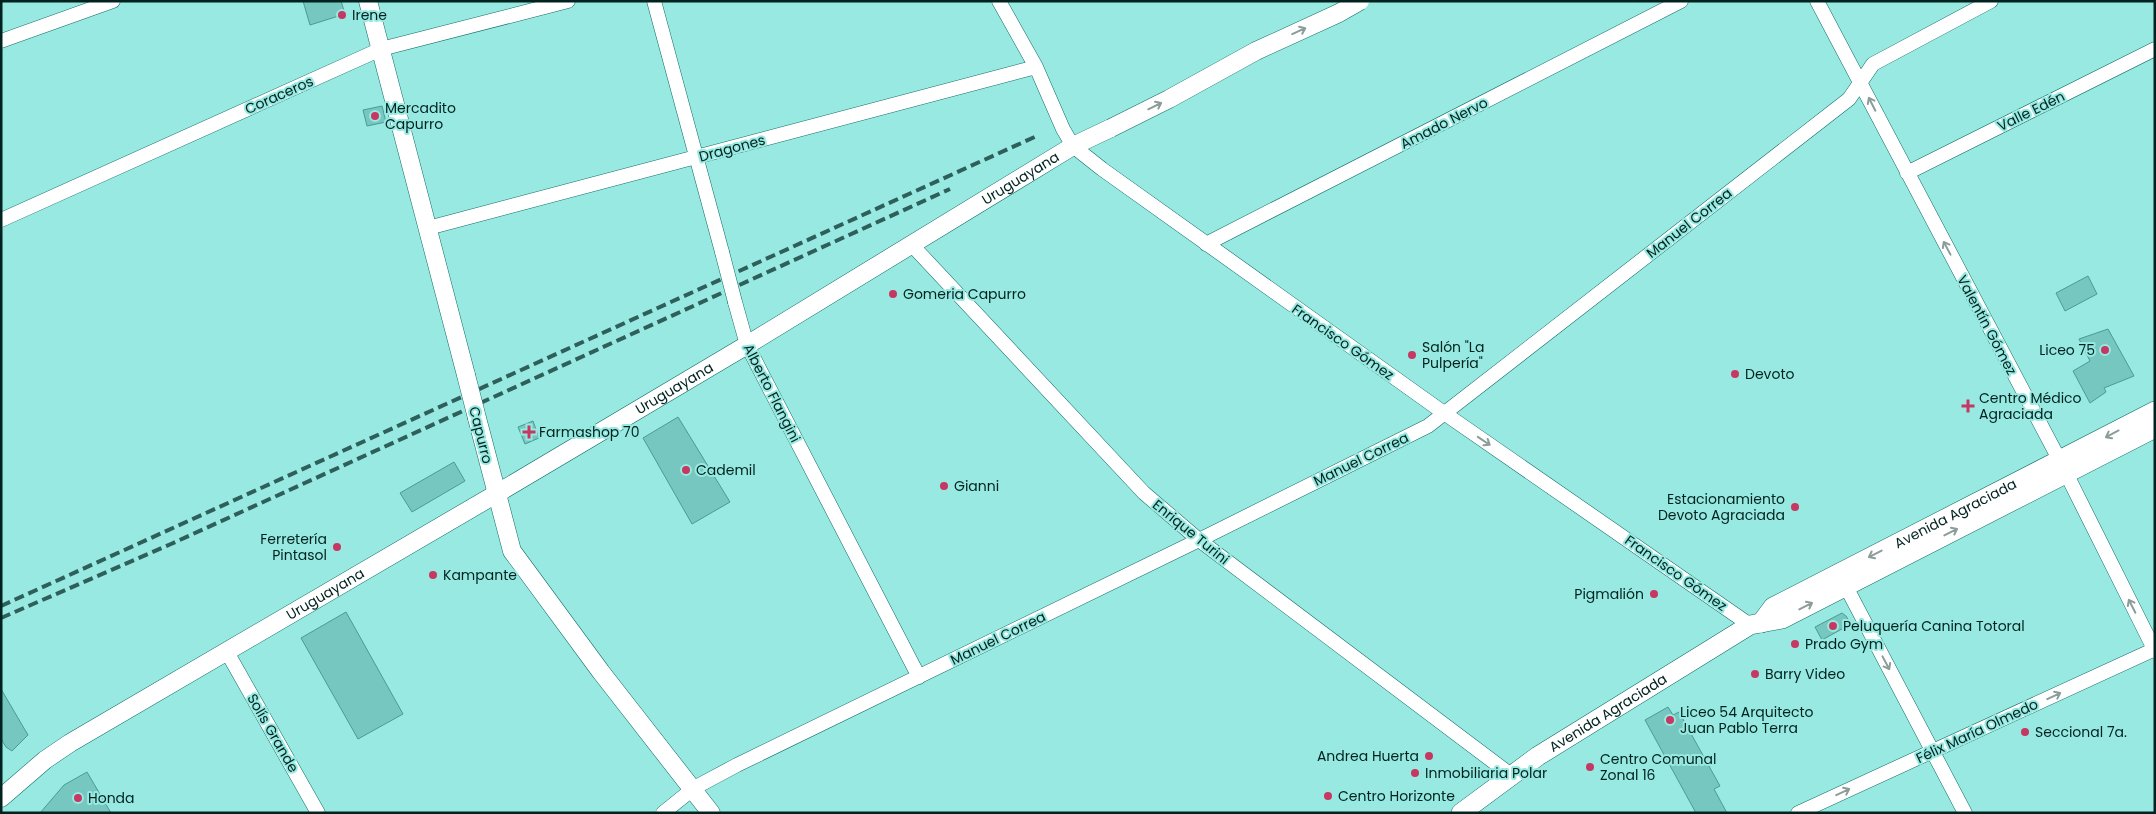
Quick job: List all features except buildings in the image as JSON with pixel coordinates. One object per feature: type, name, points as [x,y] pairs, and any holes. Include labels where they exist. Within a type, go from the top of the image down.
[{"type":"main road","name":"Avenida Agraciada","points":[[2062,468],[2155,411]]},
{"type":"main road","name":"Avenida Agraciada","points":[[1461,813],[1511,775],[1645,689],[1756,624],[1773,607],[1842,580],[2003,488],[2062,468],[2155,428]]},
{"type":"street","points":[[1,41],[113,1]]},
{"type":"street","name":"Capurro","points":[[368,1],[508,539],[518,560],[601,672],[712,813]]},
{"type":"street","name":"Coraceros","points":[[1,220],[381,49],[568,1]]},
{"type":"street","name":"Alberto Flangini","points":[[654,1],[747,345],[919,677]]},
{"type":"street","name":"Francisco Gómez","points":[[999,1],[1036,67],[1063,129],[1073,146],[1102,170],[1444,413],[1756,624]]},
{"type":"street","name":"Uruguayana","points":[[1,798],[45,760],[62,749],[747,345],[1073,146],[1169,99],[1256,50],[1339,13],[1360,1]]},
{"type":"street","name":"Amado Nervo","points":[[1206,244],[1681,1]]},
{"type":"street","name":"Valentín Gómez","points":[[1818,1],[2155,650]]},
{"type":"street","name":"Manuel Correa","points":[[663,813],[694,788],[737,764],[919,677],[1428,426],[1849,99],[1861,83],[1865,72],[1873,64],[1991,1]]},
{"type":"street","name":"Valle Edén","points":[[1907,173],[2155,49]]},
{"type":"street","name":"Dragones","points":[[428,228],[1036,67]]},
{"type":"street","name":"Enrique Turini","points":[[911,244],[1144,493],[1199,540],[1511,775]]},
{"type":"street","points":[[1842,580],[1965,813]]},
{"type":"street","name":"Félix María Olmedo","points":[[1798,813],[2155,650]]},
{"type":"street","name":"Solís Grande","points":[[227,652],[318,813]]},
{"type":"railway","points":[[1,606],[1039,135]]},
{"type":"railway","points":[[1,618],[171,544],[950,189]]},
{"type":"place","name":"Irene","points":[[342,15]]},
{"type":"place","name":"Mercadito Capurro","points":[[375,116]]},
{"type":"place","name":"Gomeria Capurro","points":[[893,294]]},
{"type":"place","name":"Liceo 75","points":[[2105,350]]},
{"type":"place","name":"Salón \"La Pulpería\"","points":[[1412,355]]},
{"type":"place","name":"Devoto","points":[[1735,374]]},
{"type":"place","name":"Centro Médico Agraciada","points":[[1968,406]]},
{"type":"place","name":"Farmashop 70","points":[[529,432]]},
{"type":"place","name":"Cademil","points":[[686,470]]},
{"type":"place","name":"Gianni","points":[[944,486]]},
{"type":"place","name":"Estacionamiento Devoto Agraciada","points":[[1795,507]]},
{"type":"place","name":"Ferretería Pintasol","points":[[337,547]]},
{"type":"place","name":"Kampante","points":[[433,575]]},
{"type":"place","name":"Pigmalión","points":[[1654,594]]},
{"type":"place","name":"Peluquería Canina Totoral","points":[[1833,626]]},
{"type":"place","name":"Prado Gym","points":[[1795,644]]},
{"type":"place","name":"Barry Video","points":[[1755,674]]},
{"type":"place","name":"Liceo 54 Arquitecto Juan Pablo Terra","points":[[1670,720]]},
{"type":"place","name":"Seccional 7a.","points":[[2025,732]]},
{"type":"place","name":"Andrea Huerta","points":[[1429,756]]},
{"type":"place","name":"Centro Comunal Zonal 16","points":[[1590,767]]},
{"type":"place","name":"Inmobiliaria Polar","points":[[1415,773]]},
{"type":"place","name":"Centro Horizonte","points":[[1328,796]]},
{"type":"place","name":"Honda","points":[[78,798]]}]
